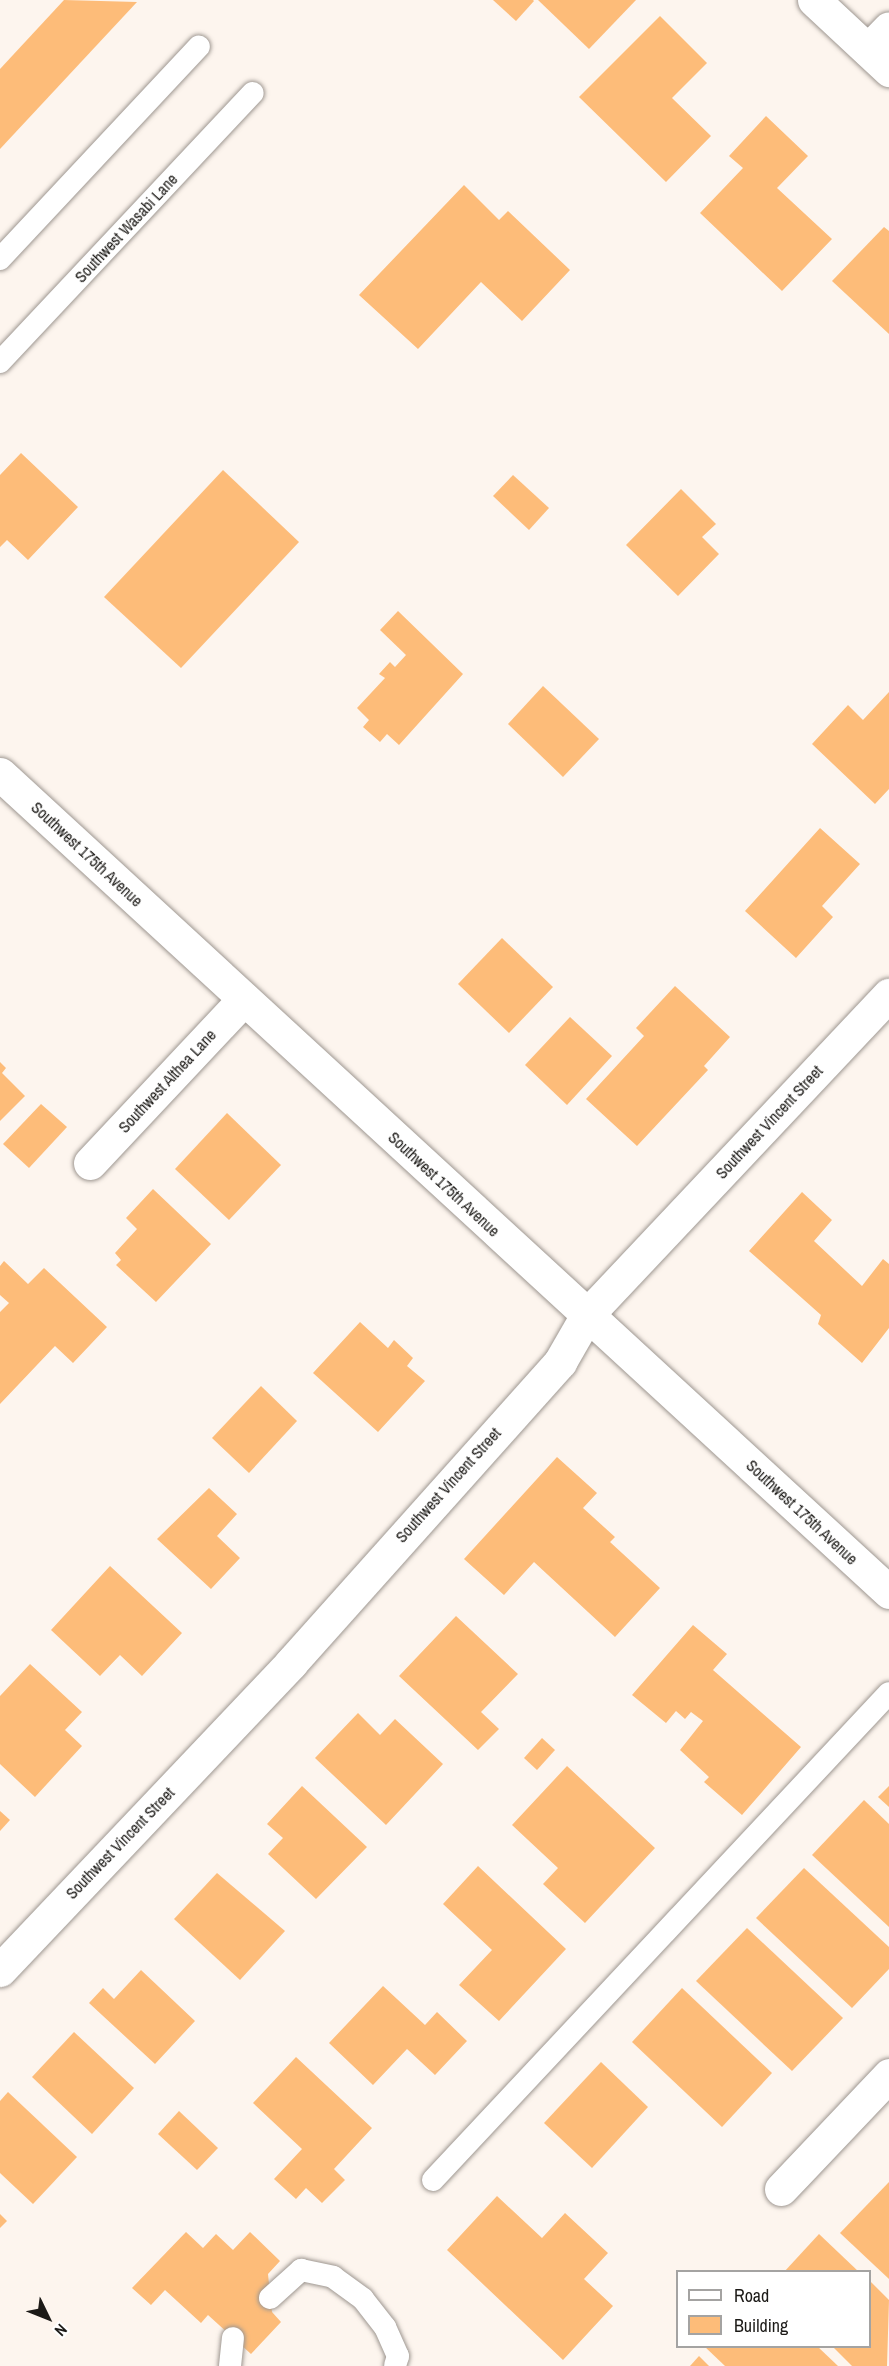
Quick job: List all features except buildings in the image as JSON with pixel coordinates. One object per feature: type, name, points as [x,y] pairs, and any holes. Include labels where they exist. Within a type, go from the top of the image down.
[{"type":"street","points":[[814,0],[882,49]]},
{"type":"street","name":"Southwest 175th Avenue","points":[[0,774],[889,1592]]},
{"type":"street","name":"Southwest Vincent Street","points":[[0,1970],[291,1663],[560,1362],[587,1315],[889,995]]},
{"type":"street","name":"Southwest Althea Lane","points":[[90,1163],[244,999]]},
{"type":"street","points":[[781,2189],[889,2075]]},
{"type":"lane","points":[[0,259],[199,46]]},
{"type":"lane","name":"Southwest Wasabi Lane","points":[[0,363],[253,93]]},
{"type":"lane","points":[[433,2180],[889,1693]]},
{"type":"lane","points":[[270,2298],[301,2270],[333,2277],[363,2299],[385,2327],[398,2356],[395,2366]]},
{"type":"lane","points":[[230,2366],[233,2338]]}]
